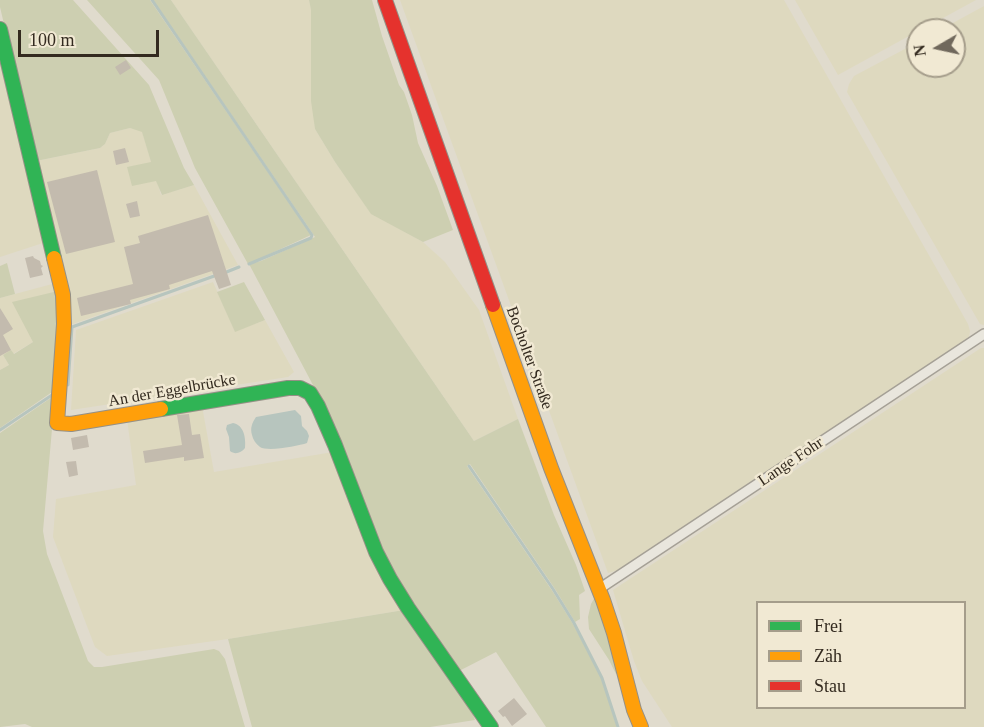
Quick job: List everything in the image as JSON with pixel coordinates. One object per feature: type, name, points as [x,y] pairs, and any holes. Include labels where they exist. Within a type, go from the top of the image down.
[{"type":"street","name":"Bocholter Straße","points":[[385,0],[551,468],[599,589],[641,727]]},
{"type":"street","name":"An der Eggelbrücke","points":[[0,29],[63,295],[64,324],[57,423],[71,424],[288,388],[300,388],[310,393],[327,425],[376,552],[390,579],[491,727]]},
{"type":"street","name":"Lange Fohr","points":[[599,589],[984,334]]},
{"type":"shaded area","points":[[171,0],[309,0],[315,129],[371,213],[423,242],[445,262],[479,310],[518,419],[474,441]]},
{"type":"shaded area","points":[[400,0],[784,0],[968,324],[969,337],[622,569],[608,573]]},
{"type":"shaded area","points":[[795,0],[976,0],[943,18],[906,18],[906,38],[838,75]]},
{"type":"shaded area","points":[[984,6],[984,325],[980,324],[847,92],[854,76],[906,48],[906,78],[966,78],[966,18],[962,18]]},
{"type":"shaded area","points":[[0,50],[45,236],[43,243],[0,257]]},
{"type":"shaded area","points":[[130,128],[142,131],[161,195],[194,185],[238,265],[70,325],[67,292],[36,161],[100,148],[105,144],[110,133]]},
{"type":"shaded area","points":[[213,282],[235,331],[265,320],[294,372],[288,377],[71,410],[76,330]]},
{"type":"shaded area","points":[[56,283],[58,291],[33,342],[13,354],[3,355],[9,365],[0,370],[0,298]]},
{"type":"shaded area","points":[[984,348],[984,727],[672,727],[642,681],[613,590]]},
{"type":"shaded area","points":[[202,406],[214,472],[333,452],[361,533],[381,577],[404,610],[107,656],[95,647],[53,537],[56,499],[136,485],[127,419]]},
{"type":"shaded area","points":[[295,410],[301,416],[302,426],[309,436],[307,443],[269,449],[260,447],[256,443],[251,430],[256,417]]},
{"type":"shaded area","points":[[233,423],[240,426],[245,436],[245,448],[238,453],[230,451],[226,429],[227,425]]},
{"type":"green space","points":[[0,0],[73,0],[149,85],[184,168],[194,185],[162,195],[156,181],[132,186],[127,167],[151,162],[142,132],[130,128],[110,133],[105,144],[100,148],[36,161]]},
{"type":"green space","points":[[87,0],[150,0],[311,235],[248,264],[195,168],[159,80]]},
{"type":"green space","points":[[153,0],[171,0],[474,441],[518,419],[585,591],[579,595],[580,619],[575,622],[470,464],[467,466],[573,624],[602,678],[617,727],[546,727],[496,652],[459,671],[412,604],[383,553],[332,421],[249,264],[315,237]]},
{"type":"green space","points":[[309,0],[372,0],[399,85],[404,92],[412,115],[418,143],[453,230],[423,242],[371,214],[335,162],[315,129],[311,101],[311,10]]},
{"type":"green space","points":[[7,263],[15,294],[0,298],[0,266]]},
{"type":"green space","points":[[244,282],[265,320],[235,332],[217,292]]},
{"type":"green space","points":[[58,291],[55,390],[0,428],[0,370],[9,365],[3,355],[11,350],[14,354],[33,342],[12,302]]},
{"type":"green space","points":[[55,395],[43,531],[47,554],[88,661],[94,667],[102,667],[214,649],[219,651],[225,659],[245,727],[32,727],[25,724],[0,727],[0,433]]},
{"type":"green space","points":[[595,597],[605,625],[618,673],[616,674],[589,629],[588,617]]},
{"type":"green space","points":[[404,610],[469,704],[475,720],[430,727],[252,727],[228,639]]},
{"type":"building","points":[[126,60],[131,68],[120,75],[115,67]]},
{"type":"building","points":[[125,148],[129,162],[116,165],[113,151]]},
{"type":"building","points":[[97,170],[115,242],[66,254],[47,182]]},
{"type":"building","points":[[137,201],[140,216],[130,218],[126,204]]},
{"type":"building","points":[[208,215],[231,285],[219,289],[212,271],[169,285],[170,289],[130,300],[131,304],[81,316],[77,298],[133,284],[124,247],[140,243],[138,236]]},
{"type":"building","points":[[33,256],[43,266],[41,268],[43,275],[30,278],[25,258]]},
{"type":"building","points":[[0,308],[13,329],[3,335],[11,350],[0,356]]},
{"type":"building","points":[[189,414],[192,435],[200,434],[204,458],[184,461],[184,457],[145,463],[143,451],[182,445],[177,415]]},
{"type":"building","points":[[87,435],[89,447],[73,450],[71,438]]},
{"type":"building","points":[[76,461],[78,475],[69,477],[66,462]]},
{"type":"building","points":[[514,698],[527,714],[512,726],[498,711]]},
{"type":"waterway","points":[[152,0],[312,235],[311,238],[249,264]]},
{"type":"waterway","points":[[224,273],[239,267]]},
{"type":"waterway","points":[[68,385],[72,327],[217,275]]},
{"type":"waterway","points":[[0,430],[55,393]]},
{"type":"waterway","points":[[469,466],[574,623],[602,678],[618,727]]},
{"type":"traffic: fast","points":[[0,29],[54,258]]},
{"type":"traffic: fast","points":[[161,409],[288,388],[300,388],[310,393],[335,445],[376,552],[390,579],[491,727]]},
{"type":"traffic: slow","points":[[54,258],[63,295],[64,324],[57,423],[71,424],[161,409]]},
{"type":"traffic: slow","points":[[493,305],[551,468],[603,600],[634,710],[641,727]]},
{"type":"traffic: jam","points":[[385,0],[493,305]]}]
